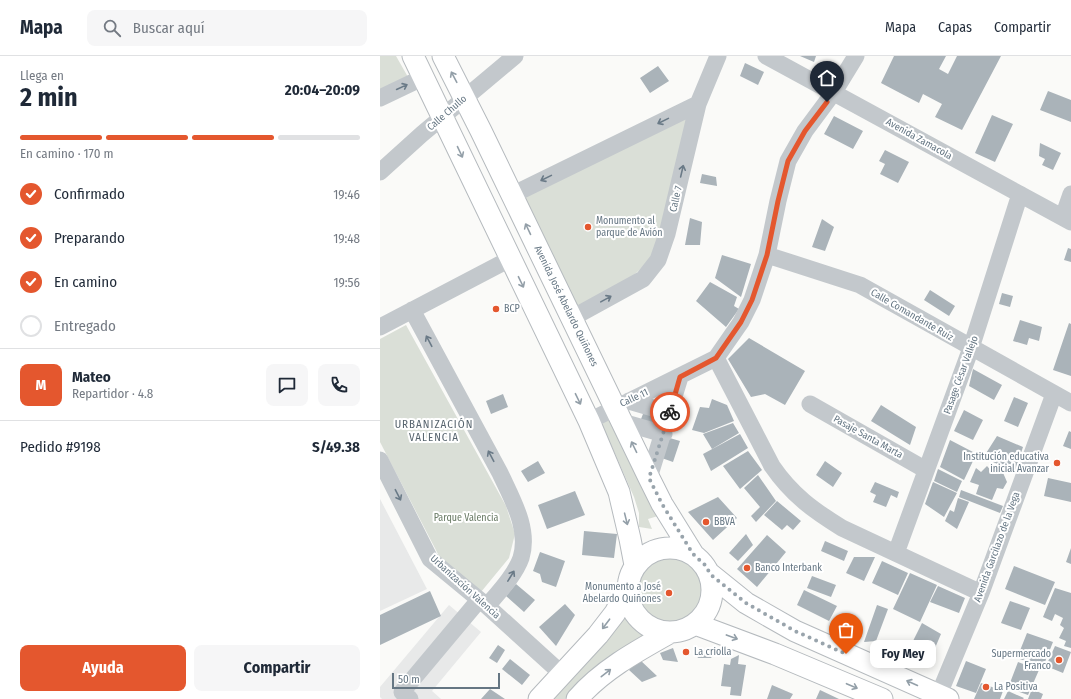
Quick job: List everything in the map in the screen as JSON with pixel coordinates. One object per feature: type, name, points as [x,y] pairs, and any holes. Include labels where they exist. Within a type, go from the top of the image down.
[{"type":"main road","points":[[413,56],[589,421],[619,492],[635,565]]},
{"type":"main road","name":"Avenida José Abelardo Quiñones","points":[[443,56],[572,318],[622,410],[649,478],[662,504],[693,554]]},
{"type":"main road","points":[[539,699],[598,636],[615,613],[627,591],[630,573],[642,557],[651,551],[673,547],[684,549],[693,554],[706,566],[710,574],[712,584],[710,605],[701,619],[695,624],[679,631],[670,632],[658,630],[646,625],[636,616],[630,604],[627,591]]},
{"type":"main road","points":[[710,574],[746,603],[795,631],[941,698]]},
{"type":"main road","points":[[695,624],[775,654],[882,699]]},
{"type":"main road","points":[[577,699],[615,666],[670,632]]},
{"type":"street","name":"Calle Chullo","points":[[380,172],[443,116],[515,56]]},
{"type":"street","name":"Calle 7","points":[[572,318],[643,279],[658,260],[667,234],[698,104],[718,56]]},
{"type":"street","name":"Avenida Zamacola","points":[[766,56],[1067,219]]},
{"type":"street","name":"Calle 11","points":[[589,421],[622,410],[716,358],[741,322],[752,300],[767,255],[788,161],[805,131],[834,92],[856,56]]},
{"type":"street","points":[[380,98],[424,77]]},
{"type":"street","points":[[512,195],[698,104]]},
{"type":"street","name":"Pasage César Vallejo","points":[[896,553],[971,348],[1020,194]]},
{"type":"street","points":[[1067,219],[1071,194]]},
{"type":"street","name":"Calle Comandante Ruiz","points":[[767,255],[860,285],[1071,403]]},
{"type":"street","points":[[380,327],[510,258]]},
{"type":"street","points":[[410,699],[402,692],[483,603],[510,578],[521,558],[524,533],[512,499],[500,473],[412,310]]},
{"type":"street","points":[[716,358],[769,459],[783,482],[803,502],[824,517],[863,539],[981,592]]},
{"type":"street","points":[[649,478],[664,434],[680,377]]},
{"type":"street","name":"Avenida Garcilazo de la Vega","points":[[941,698],[1054,394]]},
{"type":"street","name":"Pasaje Santa Marta","points":[[810,404],[926,470]]},
{"type":"street","points":[[622,410],[670,413]]},
{"type":"street","points":[[622,410],[664,434]]},
{"type":"street","name":"Urbanización Valencia","points":[[380,460],[430,559],[483,603],[562,674]]},
{"type":"shaded area","points":[[380,499],[427,589],[380,611]]},
{"type":"shaded area","points":[[449,605],[481,632],[432,691],[441,699],[382,699],[380,697],[380,687]]},
{"type":"green space","points":[[380,56],[396,56],[408,77],[380,89]]},
{"type":"green space","points":[[690,115],[657,247],[650,260],[633,276],[575,309],[521,198]]},
{"type":"green space","name":"Parque Valencia","points":[[406,325],[506,506],[515,534],[509,558],[481,592],[439,556],[380,442],[380,339]]},
{"type":"green space","points":[[610,418],[658,516],[648,519],[652,529],[639,527],[639,513],[634,497],[601,422]]},
{"type":"green space","points":[[671,557],[683,560],[694,567],[701,578],[704,590],[701,602],[694,613],[683,620],[671,623],[659,620],[648,613],[641,602],[638,590],[641,578],[648,567],[659,560]]},
{"type":"green space","points":[[624,614],[631,626],[646,638],[604,661],[565,699],[553,699],[606,642]]},
{"type":"building","points":[[800,56],[816,56],[814,62]]},
{"type":"building","points":[[894,56],[946,56],[939,69],[948,74],[957,56],[1001,56],[962,130],[935,117],[942,104],[923,94],[919,103],[881,83]]},
{"type":"building","points":[[745,63],[764,72],[758,85],[740,76]]},
{"type":"building","points":[[658,66],[669,81],[650,93],[640,78]]},
{"type":"building","points":[[1048,91],[1071,100],[1071,122],[1040,110]]},
{"type":"building","points":[[992,115],[1013,124],[995,162],[975,153]]},
{"type":"building","points":[[834,116],[863,131],[853,149],[824,134]]},
{"type":"building","points":[[1040,143],[1061,153],[1053,170],[1042,165],[1045,159],[1039,156]]},
{"type":"building","points":[[885,150],[909,162],[898,183],[880,174],[885,164],[879,161]]},
{"type":"building","points":[[702,174],[716,177],[717,186],[700,183]]},
{"type":"building","points":[[690,218],[702,222],[700,245],[685,245]]},
{"type":"building","points":[[822,219],[834,227],[825,251],[812,247]]},
{"type":"building","points":[[1068,248],[1071,249],[1071,262],[1064,260]]},
{"type":"building","points":[[722,255],[751,264],[741,297],[715,278]]},
{"type":"building","points":[[710,282],[737,297],[734,306],[739,309],[726,327],[696,301]]},
{"type":"building","points":[[930,290],[955,306],[949,316],[924,300]]},
{"type":"building","points":[[1002,293],[1013,296],[1010,307],[999,304]]},
{"type":"building","points":[[1020,320],[1042,327],[1039,341],[1029,338],[1027,345],[1013,341]]},
{"type":"building","points":[[1069,323],[1071,324],[1071,376],[1053,370]]},
{"type":"building","points":[[749,338],[805,371],[785,405],[765,394],[751,397],[728,359]]},
{"type":"building","points":[[973,369],[1002,385],[994,400],[969,386]]},
{"type":"building","points":[[503,394],[508,407],[491,414],[486,401]]},
{"type":"building","points":[[1014,397],[1028,403],[1018,427],[1004,421]]},
{"type":"building","points":[[712,399],[727,405],[734,421],[704,433],[692,430],[700,407],[709,408]]},
{"type":"building","points":[[881,405],[916,427],[910,445],[871,421]]},
{"type":"building","points":[[646,406],[662,412],[655,433],[638,427]]},
{"type":"building","points":[[964,410],[983,420],[973,440],[954,431]]},
{"type":"building","points":[[733,423],[739,433],[712,449],[703,434]]},
{"type":"building","points":[[1069,431],[1071,432],[1071,449],[1063,446]]},
{"type":"building","points":[[740,434],[748,448],[711,471],[703,454]]},
{"type":"building","points":[[663,436],[680,441],[673,462],[656,456]]},
{"type":"building","points":[[997,436],[1023,447],[1015,471],[983,458]]},
{"type":"building","points":[[950,440],[973,452],[969,457],[973,461],[964,480],[940,467]]},
{"type":"building","points":[[748,451],[762,470],[740,489],[723,466]]},
{"type":"building","points":[[538,461],[545,473],[528,482],[521,471]]},
{"type":"building","points":[[825,461],[842,473],[833,487],[816,475]]},
{"type":"building","points":[[987,466],[993,473],[1001,468],[1007,482],[1003,489],[997,488],[992,500],[976,494],[979,485],[970,482],[976,468],[981,472]]},
{"type":"building","points":[[938,469],[962,481],[957,492],[934,481]]},
{"type":"building","points":[[758,475],[776,501],[756,522],[751,516],[760,507],[744,488]]},
{"type":"building","points":[[1048,478],[1071,483],[1071,502],[1044,496]]},
{"type":"building","points":[[875,482],[899,492],[897,498],[891,495],[886,507],[873,502],[876,495],[870,492]]},
{"type":"building","points":[[933,482],[957,493],[944,517],[925,504]]},
{"type":"building","points":[[961,490],[1003,506],[1000,513],[959,497]]},
{"type":"building","points":[[575,491],[585,515],[547,529],[538,505]]},
{"type":"building","points":[[718,497],[737,518],[713,540],[688,512]]},
{"type":"building","points":[[958,498],[969,502],[957,529],[945,521],[950,510],[954,512]]},
{"type":"building","points":[[777,501],[801,521],[793,530],[787,525],[782,530],[764,515]]},
{"type":"building","points":[[584,531],[617,534],[614,558],[582,555]]},
{"type":"building","points":[[746,534],[753,545],[738,561],[729,553]]},
{"type":"building","points":[[767,535],[786,552],[757,587],[737,569]]},
{"type":"building","points":[[825,541],[848,551],[844,561],[821,551]]},
{"type":"building","points":[[1071,548],[1071,564],[1066,562]]},
{"type":"building","points":[[540,552],[565,561],[556,587],[542,582],[540,574],[533,571]]},
{"type":"building","points":[[854,557],[875,557],[864,581],[846,573]]},
{"type":"building","points":[[882,561],[908,573],[898,595],[872,583]]},
{"type":"building","points":[[1014,566],[1055,582],[1045,605],[1005,589]]},
{"type":"building","points":[[910,573],[937,585],[920,622],[893,609]]},
{"type":"building","points":[[812,576],[836,585],[831,597],[807,588]]},
{"type":"building","points":[[516,584],[535,600],[524,612],[506,596]]},
{"type":"building","points":[[938,586],[965,598],[959,613],[930,602]]},
{"type":"building","points":[[1055,588],[1071,593],[1071,648],[1064,646],[1066,641],[1059,638],[1064,628],[1060,625],[1063,618],[1055,614],[1052,621],[1043,617]]},
{"type":"building","points":[[804,590],[837,606],[829,621],[797,605]]},
{"type":"building","points":[[430,591],[441,616],[380,645],[380,615]]},
{"type":"building","points":[[1010,601],[1030,608],[1021,630],[1001,623]]},
{"type":"building","points":[[565,604],[575,615],[556,646],[539,627]]},
{"type":"building","points":[[877,605],[888,609],[876,641],[864,642]]},
{"type":"building","points":[[922,623],[941,634],[929,662],[908,651]]},
{"type":"building","points":[[1027,633],[1053,642],[1043,667],[1017,658]]},
{"type":"building","points":[[498,645],[505,650],[497,663],[489,658]]},
{"type":"building","name":"Supermercado Franco","points":[[1055,646],[1071,652],[1063,673],[1046,666]]},
{"type":"building","points":[[673,648],[678,662],[663,660],[660,653]]},
{"type":"building","points":[[694,649],[716,651],[711,658],[698,658]]},
{"type":"building","points":[[739,655],[738,664],[746,665],[741,696],[730,695],[731,687],[721,686],[724,664],[730,665],[731,659]]},
{"type":"building","points":[[510,659],[530,675],[522,685],[502,669]]},
{"type":"building","points":[[639,659],[657,676],[642,682],[629,670]]},
{"type":"building","points":[[966,661],[986,669],[976,693],[956,686]]},
{"type":"building","points":[[1018,662],[1039,670],[1028,695],[1008,688]]},
{"type":"building","name":"La Positiva","points":[[981,683],[1003,691],[1000,699],[974,699]]},
{"type":"building","points":[[772,685],[793,694],[790,699],[767,699]]},
{"type":"building","points":[[490,689],[505,699],[481,699]]},
{"type":"building","points":[[1032,689],[1043,694],[1041,699],[1028,699]]},
{"type":"building","points":[[820,690],[839,699],[816,699]]},
{"type":"building","points":[[1008,691],[1024,698],[1004,699]]},
{"type":"way so far","points":[[670,412],[649,478],[662,504],[693,554],[706,566],[710,574],[746,603],[795,631],[846,654]]},
{"type":"place","name":"Monumento al parque de Avión","points":[[588,227]]},
{"type":"place","name":"BCP","points":[[496,309]]},
{"type":"place","name":"Institución educativa inicial Avanzar","points":[[1057,463]]},
{"type":"place","name":"BBVA","points":[[706,522]]},
{"type":"place","name":"Banco Interbank","points":[[747,568]]},
{"type":"place","name":"Monumento a José Abelardo Quiñones","points":[[669,593]]},
{"type":"place","name":"La criolla","points":[[686,652]]},
{"type":"place","name":"Foy Mey","points":[[846,654]]},
{"type":"place","name":"Supermercado Franco","points":[[1059,660]]},
{"type":"place","name":"La Positiva","points":[[986,687]]},
{"type":"district","name":"URBANIZACIÓN VALENCIA","points":[[434,430]]},
{"type":"route","points":[[670,412],[680,377],[716,358],[741,322],[752,300],[767,255],[788,161],[805,131],[827,102]]}]
